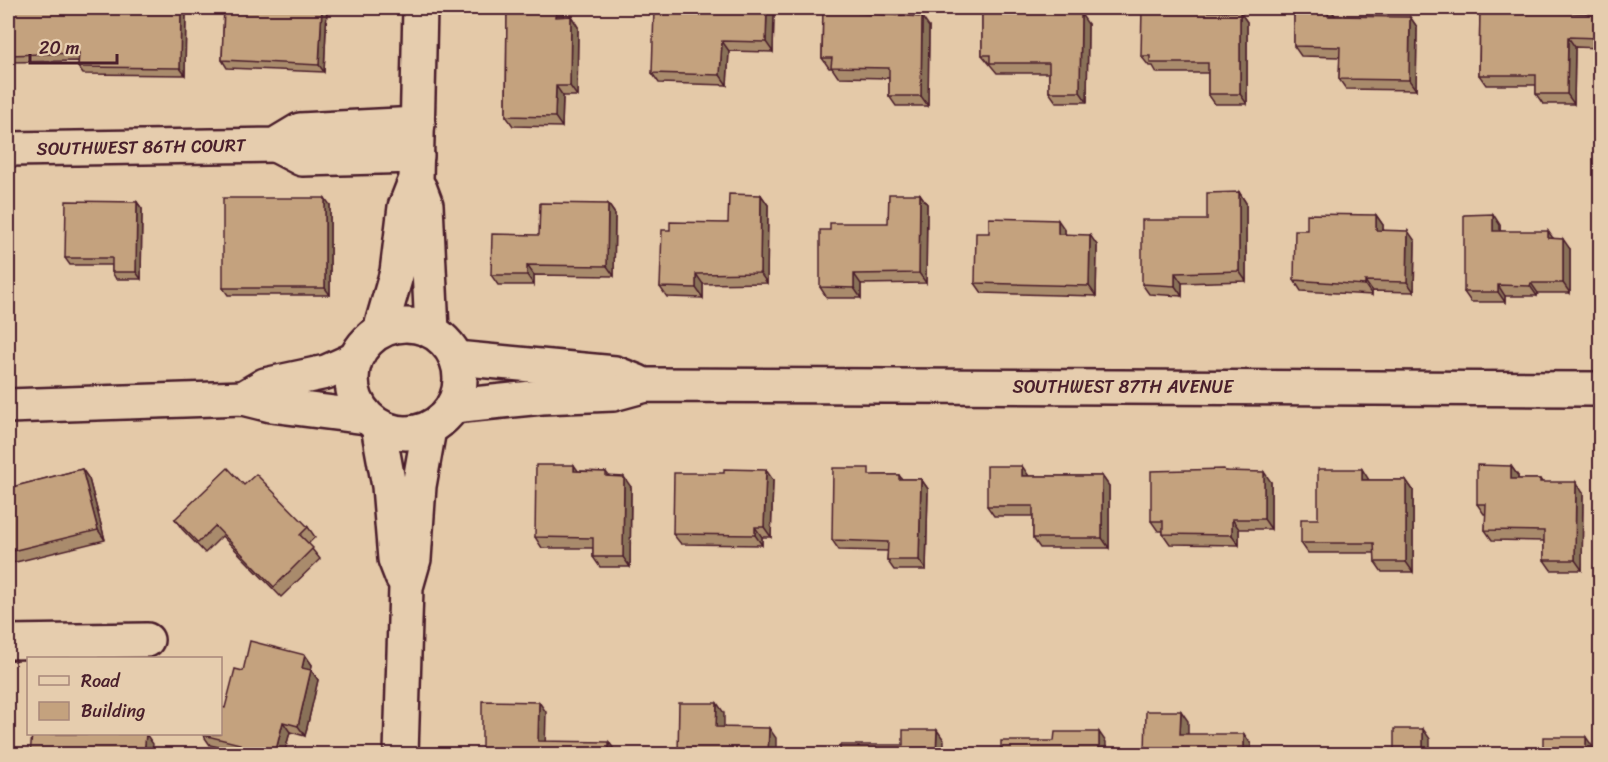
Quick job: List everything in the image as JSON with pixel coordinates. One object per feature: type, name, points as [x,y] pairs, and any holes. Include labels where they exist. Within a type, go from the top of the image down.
[{"type":"street","points":[[420,8],[417,168],[426,205],[432,331]]},
{"type":"street","name":"SOUTHWEST 86TH COURT","points":[[275,145],[300,130],[418,124]]},
{"type":"street","name":"SOUTHWEST 86TH COURT","points":[[8,149],[275,145],[302,159],[417,168]]},
{"type":"street","points":[[380,331],[396,272],[405,207],[417,168]]},
{"type":"street","points":[[8,406],[243,398],[271,405],[310,408],[372,421],[392,432],[407,434],[429,429],[444,417],[453,406],[459,391],[456,358],[446,343],[432,331],[415,326],[397,325],[380,331],[361,348],[355,359],[352,374],[352,389],[372,421],[389,486],[395,559],[406,587]]},
{"type":"street","name":"SOUTHWEST 87TH AVENUE","points":[[456,358],[615,373],[646,385]]},
{"type":"street","points":[[243,398],[264,385],[326,372],[355,359]]},
{"type":"street","name":"SOUTHWEST 87TH AVENUE","points":[[453,406],[542,396],[614,394],[646,385],[1600,389]]},
{"type":"street","points":[[401,754],[406,587],[414,559],[420,486],[429,429]]},
{"type":"street","points":[[8,642],[147,640]]},
{"type":"building","points":[[8,8],[181,8],[180,68],[78,67],[79,53],[8,55]]},
{"type":"building","points":[[224,8],[322,8],[319,65],[222,60]]},
{"type":"building","points":[[507,8],[556,8],[556,17],[571,16],[570,86],[556,86],[555,117],[506,116]]},
{"type":"building","points":[[706,8],[767,8],[766,42],[722,41],[720,75],[652,73],[654,10],[706,11]]},
{"type":"building","points":[[823,8],[858,8],[858,13],[922,17],[921,96],[889,96],[889,68],[831,67],[832,58],[822,58]]},
{"type":"building","points":[[982,8],[1017,8],[1017,11],[1081,14],[1080,92],[1049,92],[1049,63],[990,63],[990,55],[982,55]]},
{"type":"building","points":[[1142,8],[1176,8],[1176,12],[1240,12],[1240,94],[1208,94],[1208,63],[1150,63],[1150,56],[1141,56]]},
{"type":"building","points":[[1294,8],[1329,8],[1328,16],[1410,17],[1409,80],[1339,79],[1340,47],[1294,46]]},
{"type":"building","points":[[1480,8],[1550,9],[1550,12],[1600,14],[1600,38],[1568,37],[1567,94],[1536,94],[1536,75],[1479,75]]},
{"type":"building","points":[[1239,192],[1239,271],[1175,273],[1175,286],[1142,284],[1142,220],[1207,220],[1207,193]]},
{"type":"building","points":[[729,194],[761,195],[760,273],[696,274],[696,288],[660,287],[662,230],[670,230],[670,222],[728,223]]},
{"type":"building","points":[[889,194],[920,194],[919,273],[854,274],[854,288],[820,287],[820,230],[830,230],[830,223],[888,223]]},
{"type":"building","points":[[223,198],[325,198],[325,288],[223,288]]},
{"type":"building","points":[[66,201],[137,202],[136,272],[112,272],[112,258],[65,258]]},
{"type":"building","points":[[540,203],[608,204],[607,266],[527,265],[527,275],[491,275],[492,234],[539,235]]},
{"type":"building","points":[[1307,214],[1376,215],[1376,230],[1408,231],[1407,282],[1365,281],[1365,285],[1294,280],[1295,230],[1307,230]]},
{"type":"building","points":[[1493,214],[1493,231],[1548,231],[1548,238],[1563,239],[1563,283],[1531,283],[1530,286],[1498,285],[1498,292],[1464,292],[1464,215]]},
{"type":"building","points":[[989,218],[1058,220],[1058,234],[1090,235],[1089,286],[975,283],[976,233],[989,233]]},
{"type":"building","points":[[536,465],[574,465],[574,471],[606,472],[606,476],[624,477],[623,557],[593,557],[593,538],[535,537]]},
{"type":"building","points":[[1477,465],[1511,466],[1511,479],[1576,482],[1575,560],[1544,560],[1544,531],[1485,530],[1486,504],[1477,504]]},
{"type":"building","points":[[987,466],[1022,466],[1022,476],[1102,476],[1102,538],[1033,538],[1033,506],[987,506]]},
{"type":"building","points":[[228,468],[244,485],[256,474],[308,527],[300,535],[313,548],[274,587],[215,526],[198,543],[175,519]]},
{"type":"building","points":[[833,468],[869,468],[869,475],[899,475],[899,479],[921,479],[919,560],[887,560],[888,542],[832,540]]},
{"type":"building","points":[[82,469],[98,530],[8,552],[8,488]]},
{"type":"building","points":[[724,469],[766,470],[764,527],[755,527],[755,535],[673,534],[674,473],[724,473]]},
{"type":"building","points":[[1224,469],[1225,471],[1264,472],[1264,519],[1232,519],[1232,535],[1163,534],[1163,521],[1151,521],[1151,471]]},
{"type":"building","points":[[1318,469],[1362,469],[1362,480],[1406,480],[1406,562],[1375,562],[1374,543],[1301,543],[1301,519],[1318,519]]},
{"type":"building","points":[[250,641],[305,655],[302,668],[311,670],[298,726],[283,722],[275,754],[238,753],[240,744],[203,735],[222,735],[222,707],[225,708],[235,669],[243,671]]},
{"type":"building","points":[[482,701],[539,702],[538,741],[609,742],[609,754],[482,754]]},
{"type":"building","points":[[679,703],[717,703],[716,727],[769,728],[768,754],[678,754]]},
{"type":"building","points":[[1146,711],[1181,711],[1180,734],[1244,734],[1244,754],[1145,754]]},
{"type":"building","points":[[1394,729],[1423,729],[1423,754],[1336,754],[1336,749],[1394,749]]},
{"type":"building","points":[[903,730],[937,730],[936,754],[840,754],[840,745],[903,745]]},
{"type":"building","points":[[1055,732],[1099,732],[1099,754],[1001,754],[1001,741],[1054,741]]},
{"type":"building","points":[[32,735],[146,735],[144,754],[30,754]]},
{"type":"building","points":[[1543,737],[1586,737],[1586,754],[1488,754],[1488,749],[1543,749]]}]
